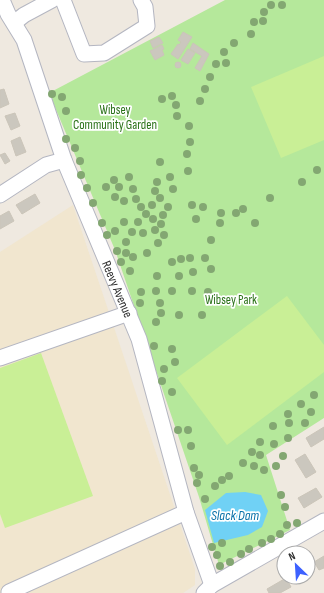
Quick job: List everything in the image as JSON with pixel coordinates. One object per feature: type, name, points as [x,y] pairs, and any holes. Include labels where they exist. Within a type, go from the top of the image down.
[{"type":"street","name":"Reevy Avenue","points":[[2,0],[8,19],[24,40],[64,160],[139,339],[208,589]]},
{"type":"street","points":[[8,19],[24,15],[52,0]]},
{"type":"street","points":[[63,0],[84,54],[104,53],[146,26],[145,6],[141,0]]},
{"type":"street","points":[[0,195],[46,165],[64,160]]},
{"type":"street","points":[[0,358],[129,313]]},
{"type":"street","points":[[6,590],[186,512]]},
{"type":"street","points":[[208,589],[324,521]]},
{"type":"shaded area","points":[[73,205],[195,569],[195,585],[183,593],[0,593],[0,252]]},
{"type":"green space","name":"Wibsey Park","points":[[225,0],[324,0],[324,418],[266,455],[290,530],[219,565],[199,497],[115,250],[49,93]]},
{"type":"green space","points":[[324,56],[324,140],[281,158],[251,87]]},
{"type":"green space","points":[[287,296],[324,345],[324,372],[227,445],[177,378]]},
{"type":"green space","points":[[41,353],[93,496],[5,528],[0,514],[0,368]]},
{"type":"water","name":"Slack Dam","points":[[245,492],[261,495],[268,511],[262,527],[248,535],[214,543],[205,510],[226,493]]},
{"type":"building","points":[[183,32],[192,37],[178,59],[171,54],[181,42],[178,40]]},
{"type":"building","points":[[159,37],[163,43],[153,48],[150,41]]},
{"type":"building","points":[[193,43],[209,54],[200,71],[195,68],[202,56],[190,49]]},
{"type":"building","points":[[162,45],[164,55],[155,60],[150,51]]},
{"type":"building","points":[[188,49],[195,53],[188,64],[181,60]]},
{"type":"building","points":[[178,62],[181,65],[178,68],[175,65]]},
{"type":"building","points":[[4,89],[9,104],[0,108],[0,90]]},
{"type":"building","points":[[15,113],[20,126],[11,130],[5,116]]},
{"type":"building","points":[[20,137],[26,152],[16,156],[11,141]]},
{"type":"building","points":[[5,153],[10,161],[5,164],[0,155]]},
{"type":"building","points":[[35,194],[40,203],[22,214],[16,205]]},
{"type":"building","points":[[9,211],[14,221],[0,229],[0,216]]},
{"type":"building","points":[[324,427],[324,439],[311,447],[306,438]]},
{"type":"building","points":[[305,454],[316,472],[306,478],[295,460]]},
{"type":"building","points":[[316,488],[322,497],[304,508],[298,498]]},
{"type":"building","points":[[324,556],[324,568],[319,570],[316,565],[316,561]]},
{"type":"building","points":[[276,584],[276,585],[290,585],[291,587],[280,593],[269,593],[267,589]]},
{"type":"park label","name":"Wibsey Community Garden","points":[[115,116]]}]
